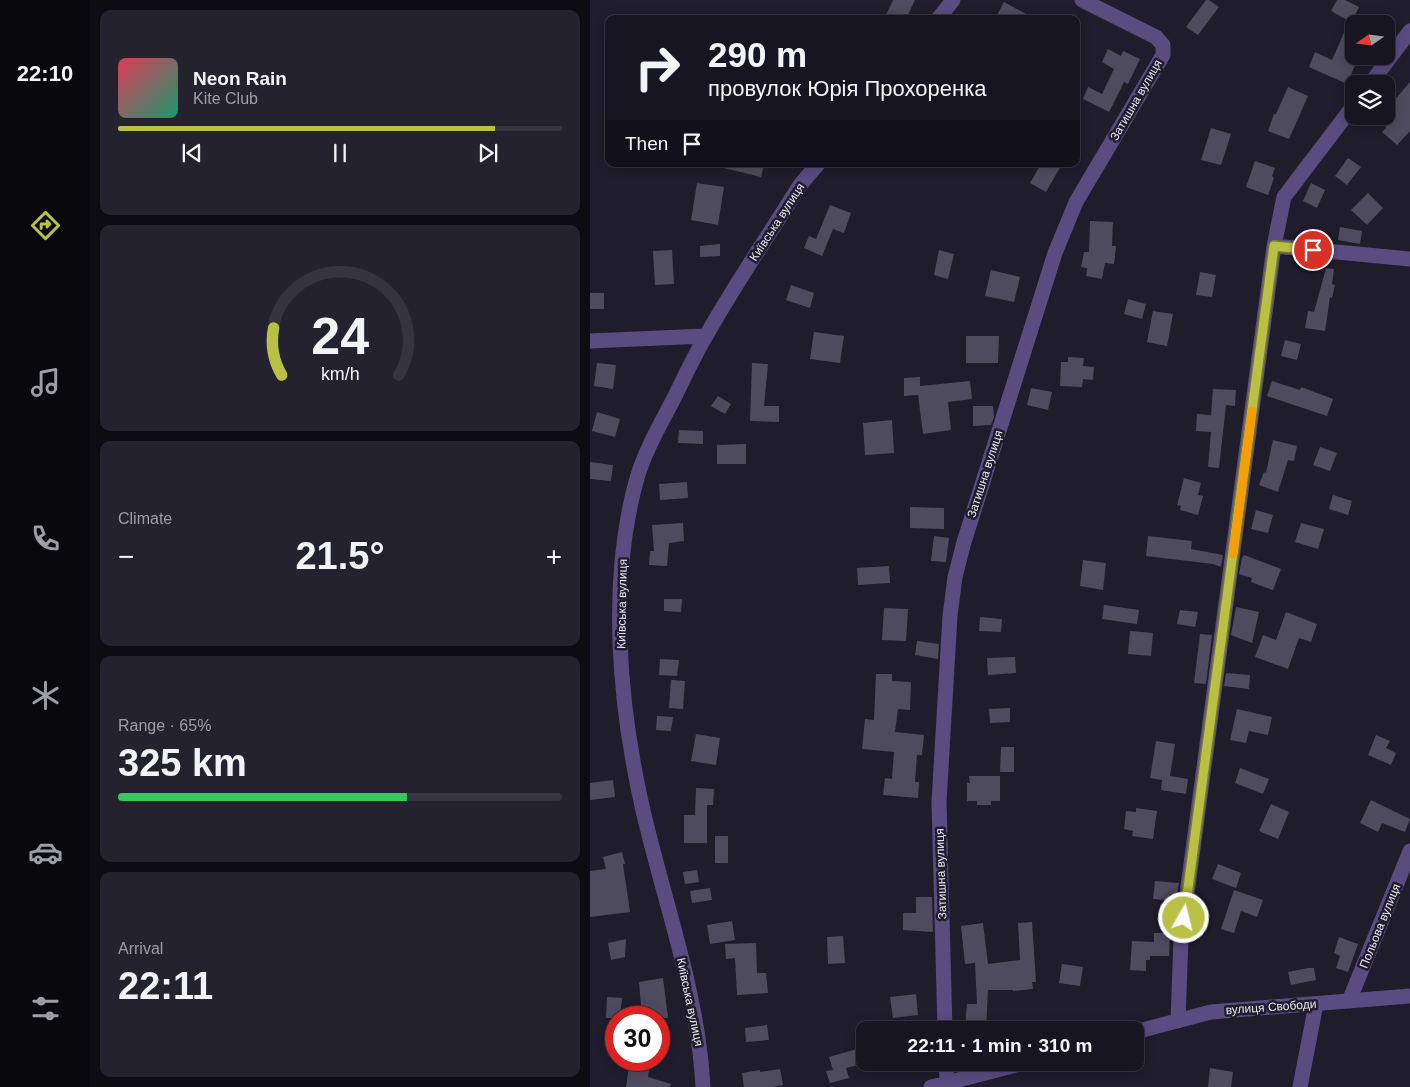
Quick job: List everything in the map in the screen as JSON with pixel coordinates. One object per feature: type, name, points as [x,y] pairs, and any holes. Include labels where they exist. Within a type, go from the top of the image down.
[{"type":"street","points":[[941,15],[953,0]]},
{"type":"street","name":"Затишна вулиця","points":[[945,1021],[938,802],[950,616],[955,577],[964,542],[1055,253],[1076,202],[1163,55],[1163,45],[1156,37],[1082,0]]},
{"type":"street","points":[[1377,75],[1410,31]]},
{"type":"street","points":[[1178,1021],[1181,938],[1274,246],[1284,197],[1345,117]]},
{"type":"street","name":"Київська вулиця","points":[[703,1087],[702,1063],[688,985],[652,851],[630,746],[625,708],[620,617],[622,562],[627,520],[638,476],[650,444],[705,336],[800,185],[815,167]]},
{"type":"street","points":[[1274,246],[1410,259]]},
{"type":"street","points":[[590,341],[705,336]]},
{"type":"street","name":"Польова вулиця","points":[[1349,1001],[1410,851]]},
{"type":"street","name":"вулиця Свободи","points":[[1144,1030],[1211,1012],[1410,996]]},
{"type":"street","points":[[1300,1087],[1316,1004]]},
{"type":"street","points":[[946,1071],[947,1083]]},
{"type":"street","points":[[932,1087],[993,1071]]},
{"type":"building","points":[[893,0],[915,0],[908,15],[886,15]]},
{"type":"building","points":[[1206,0],[1219,7],[1198,35],[1186,27]]},
{"type":"building","points":[[1337,0],[1345,0],[1359,7],[1355,15],[1345,15],[1345,19],[1331,11]]},
{"type":"building","points":[[1004,2],[1028,15],[997,15]]},
{"type":"building","points":[[1345,30],[1345,65],[1355,65],[1351,75],[1345,75],[1345,83],[1309,67],[1315,52],[1332,60]]},
{"type":"building","points":[[1108,49],[1121,56],[1123,51],[1140,59],[1128,84],[1124,82],[1109,112],[1083,99],[1088,87],[1102,94],[1114,69],[1102,62]]},
{"type":"building","points":[[1410,82],[1410,131],[1397,145],[1382,132],[1386,125],[1395,125],[1395,99]]},
{"type":"building","points":[[1288,87],[1308,96],[1289,139],[1268,131],[1274,114],[1276,114]]},
{"type":"building","points":[[1211,128],[1231,134],[1221,165],[1201,160]]},
{"type":"building","points":[[1348,158],[1361,167],[1347,185],[1335,176]]},
{"type":"building","points":[[1255,161],[1275,168],[1272,176],[1274,178],[1268,195],[1246,187]]},
{"type":"building","points":[[724,167],[763,167],[761,177]]},
{"type":"building","points":[[1039,167],[1060,167],[1046,192],[1030,183]]},
{"type":"building","points":[[697,183],[724,187],[718,225],[691,220]]},
{"type":"building","points":[[1311,183],[1325,190],[1317,208],[1303,201]]},
{"type":"building","points":[[1368,193],[1383,208],[1367,225],[1351,210]]},
{"type":"building","points":[[830,205],[851,213],[844,233],[833,229],[822,256],[804,248],[809,236],[816,239]]},
{"type":"building","points":[[1090,221],[1113,222],[1112,246],[1116,246],[1114,264],[1105,263],[1102,279],[1086,276],[1087,268],[1081,267],[1084,252],[1089,252]]},
{"type":"building","points":[[1340,227],[1362,231],[1360,244],[1338,240]]},
{"type":"building","points":[[720,244],[720,256],[700,257],[700,246]]},
{"type":"building","points":[[672,250],[674,284],[655,285],[653,251]]},
{"type":"building","points":[[939,250],[954,254],[948,279],[934,275]]},
{"type":"building","points":[[1326,268],[1334,269],[1332,284],[1335,285],[1332,298],[1330,297],[1325,331],[1305,328],[1308,311],[1314,312]]},
{"type":"building","points":[[991,270],[1020,277],[1014,302],[985,296]]},
{"type":"building","points":[[1200,272],[1216,275],[1212,297],[1196,295]]},
{"type":"building","points":[[791,285],[814,293],[810,308],[786,300]]},
{"type":"building","points":[[590,293],[604,293],[604,309],[590,309]]},
{"type":"building","points":[[1128,299],[1146,304],[1142,319],[1124,314]]},
{"type":"building","points":[[1153,311],[1173,314],[1167,346],[1147,342]]},
{"type":"building","points":[[814,332],[844,336],[840,363],[810,359]]},
{"type":"building","points":[[966,336],[999,336],[998,363],[966,363]]},
{"type":"building","points":[[1285,340],[1301,344],[1297,360],[1281,356]]},
{"type":"building","points":[[1068,357],[1084,358],[1083,366],[1094,367],[1093,380],[1083,379],[1082,387],[1060,386],[1061,362],[1068,362]]},
{"type":"building","points":[[597,363],[616,365],[613,389],[594,386]]},
{"type":"building","points":[[752,363],[768,364],[764,406],[779,406],[779,422],[750,421]]},
{"type":"building","points":[[920,377],[920,386],[970,381],[972,399],[948,402],[951,430],[923,434],[918,395],[904,396],[904,378]]},
{"type":"building","points":[[1272,381],[1300,390],[1301,387],[1333,399],[1327,416],[1267,396]]},
{"type":"building","points":[[1031,388],[1052,392],[1048,410],[1027,405]]},
{"type":"building","points":[[1213,389],[1236,390],[1235,406],[1226,405],[1219,468],[1208,467],[1211,432],[1196,431],[1197,414],[1211,415]]},
{"type":"building","points":[[718,396],[731,404],[725,414],[711,406]]},
{"type":"building","points":[[973,406],[993,406],[994,417],[991,425],[973,426]]},
{"type":"building","points":[[597,412],[620,419],[615,437],[592,431]]},
{"type":"building","points":[[892,420],[894,453],[865,455],[863,423]]},
{"type":"building","points":[[679,430],[703,431],[703,444],[678,443]]},
{"type":"building","points":[[1273,440],[1297,446],[1294,461],[1288,460],[1278,492],[1259,485],[1264,472],[1266,473]]},
{"type":"building","points":[[746,444],[746,464],[717,464],[717,445]]},
{"type":"building","points":[[1320,447],[1337,453],[1330,471],[1313,465]]},
{"type":"building","points":[[590,462],[613,465],[611,481],[590,479]]},
{"type":"building","points":[[1184,478],[1201,483],[1198,495],[1203,496],[1198,515],[1180,510],[1181,506],[1177,505]]},
{"type":"building","points":[[687,482],[688,498],[660,500],[659,484]]},
{"type":"building","points":[[1333,495],[1352,501],[1348,515],[1329,509]]},
{"type":"building","points":[[910,507],[944,508],[944,529],[910,528]]},
{"type":"building","points":[[1256,510],[1273,515],[1268,533],[1251,529]]},
{"type":"building","points":[[683,523],[684,541],[669,543],[667,566],[649,565],[650,551],[654,551],[652,525]]},
{"type":"building","points":[[1301,523],[1324,529],[1318,549],[1295,542]]},
{"type":"building","points":[[934,536],[949,538],[946,562],[931,561]]},
{"type":"building","points":[[1148,536],[1192,541],[1191,549],[1223,555],[1221,567],[1213,564],[1146,556]]},
{"type":"building","points":[[1244,555],[1281,569],[1273,590],[1251,582],[1252,578],[1239,574]]},
{"type":"building","points":[[1083,560],[1106,563],[1103,590],[1080,586]]},
{"type":"building","points":[[889,566],[890,583],[858,585],[857,568]]},
{"type":"building","points":[[664,599],[682,599],[681,612],[664,611]]},
{"type":"building","points":[[1104,605],[1139,610],[1137,624],[1102,619]]},
{"type":"building","points":[[1236,607],[1259,612],[1252,643],[1231,635]]},
{"type":"building","points":[[884,608],[908,609],[906,641],[882,640]]},
{"type":"building","points":[[1180,610],[1198,612],[1195,627],[1177,624]]},
{"type":"building","points":[[1286,612],[1317,624],[1311,642],[1299,638],[1288,669],[1255,657],[1263,635],[1276,640]]},
{"type":"building","points":[[980,617],[1002,619],[1001,632],[979,631]]},
{"type":"building","points":[[1130,631],[1153,633],[1151,656],[1128,654]]},
{"type":"building","points":[[1200,634],[1212,635],[1206,684],[1194,683]]},
{"type":"building","points":[[917,641],[939,644],[938,659],[915,655]]},
{"type":"building","points":[[1015,657],[1016,673],[988,675],[987,658]]},
{"type":"building","points":[[660,659],[679,660],[677,676],[659,675]]},
{"type":"building","points":[[1226,673],[1250,675],[1249,689],[1224,686]]},
{"type":"building","points":[[876,674],[892,674],[892,681],[911,682],[910,710],[898,709],[895,732],[924,735],[922,755],[917,755],[915,782],[919,782],[918,798],[883,795],[885,778],[892,779],[894,752],[862,749],[865,719],[874,720]]},
{"type":"building","points":[[671,680],[685,681],[683,709],[669,708]]},
{"type":"building","points":[[1010,708],[1010,722],[990,723],[989,709]]},
{"type":"building","points":[[1237,709],[1272,717],[1268,735],[1249,731],[1246,743],[1230,740]]},
{"type":"building","points":[[657,716],[673,717],[671,731],[656,730]]},
{"type":"building","points":[[696,734],[720,738],[716,765],[691,761]]},
{"type":"building","points":[[1376,735],[1390,741],[1386,748],[1396,753],[1391,765],[1368,755]]},
{"type":"building","points":[[1156,741],[1175,744],[1170,776],[1188,779],[1186,794],[1161,790],[1162,780],[1150,778]]},
{"type":"building","points":[[1001,747],[1014,747],[1014,772],[1000,772]]},
{"type":"building","points":[[1240,768],[1269,779],[1263,794],[1235,783]]},
{"type":"building","points":[[969,776],[1000,776],[1000,801],[991,801],[991,805],[977,805],[977,801],[967,801],[967,783],[970,783]]},
{"type":"building","points":[[613,780],[615,797],[590,800],[590,783]]},
{"type":"building","points":[[696,788],[714,789],[713,805],[707,805],[707,843],[684,843],[684,815],[695,815]]},
{"type":"building","points":[[1371,800],[1410,819],[1405,832],[1382,823],[1378,832],[1360,823]]},
{"type":"building","points":[[1271,804],[1289,812],[1278,839],[1259,831]]},
{"type":"building","points":[[1136,808],[1157,811],[1153,839],[1132,836],[1133,831],[1124,829],[1126,811],[1136,812]]},
{"type":"building","points":[[715,836],[728,836],[728,863],[715,863]]},
{"type":"building","points":[[622,852],[630,912],[590,917],[590,871],[606,869],[603,857]]},
{"type":"building","points":[[1218,864],[1241,873],[1236,888],[1212,879]]},
{"type":"building","points":[[697,870],[699,882],[685,884],[683,872]]},
{"type":"building","points":[[1155,881],[1179,883],[1176,901],[1153,899]]},
{"type":"building","points":[[710,888],[712,900],[692,903],[690,891]]},
{"type":"building","points":[[1234,890],[1263,900],[1257,917],[1241,911],[1234,933],[1221,929]]},
{"type":"building","points":[[916,897],[932,897],[933,932],[903,930],[903,913],[916,913]]},
{"type":"building","points":[[732,921],[735,940],[710,944],[707,925]]},
{"type":"building","points":[[1032,922],[1036,982],[1032,982],[1033,989],[1013,991],[988,990],[986,1021],[966,1021],[967,1004],[977,1004],[975,963],[965,964],[961,926],[983,923],[988,964],[1020,960],[1018,923]]},
{"type":"building","points":[[1154,933],[1170,933],[1169,956],[1150,956],[1150,960],[1146,960],[1146,971],[1130,970],[1132,941],[1154,942]]},
{"type":"building","points":[[843,936],[845,963],[828,964],[827,937]]},
{"type":"building","points":[[1339,937],[1358,944],[1348,972],[1336,968],[1340,956],[1334,953]]},
{"type":"building","points":[[626,939],[625,957],[611,960],[608,943]]},
{"type":"building","points":[[756,943],[757,973],[766,973],[768,993],[737,995],[735,958],[726,959],[725,944]]},
{"type":"building","points":[[1062,964],[1083,967],[1080,986],[1059,983]]},
{"type":"building","points":[[1314,968],[1316,980],[1291,985],[1288,972]]},
{"type":"building","points":[[663,978],[666,1006],[641,1006],[639,982]]},
{"type":"building","points":[[916,994],[918,1015],[893,1018],[890,997]]},
{"type":"building","points":[[607,997],[622,998],[621,1006],[607,1006]]},
{"type":"building","points":[[767,1025],[769,1040],[746,1042],[745,1028]]},
{"type":"building","points":[[856,1049],[856,1065],[846,1068],[849,1078],[830,1083],[826,1071],[833,1070],[829,1057]]},
{"type":"building","points":[[1210,1068],[1233,1072],[1231,1087],[1208,1087]]},
{"type":"building","points":[[780,1069],[783,1085],[744,1087],[742,1073]]},
{"type":"building","points":[[628,1071],[649,1071],[648,1077],[671,1084],[670,1087],[626,1087]]},
{"type":"slow traffic","points":[[1233,554],[1252,411]]},
{"type":"route","points":[[1184,918],[1274,246],[1313,250]]}]
